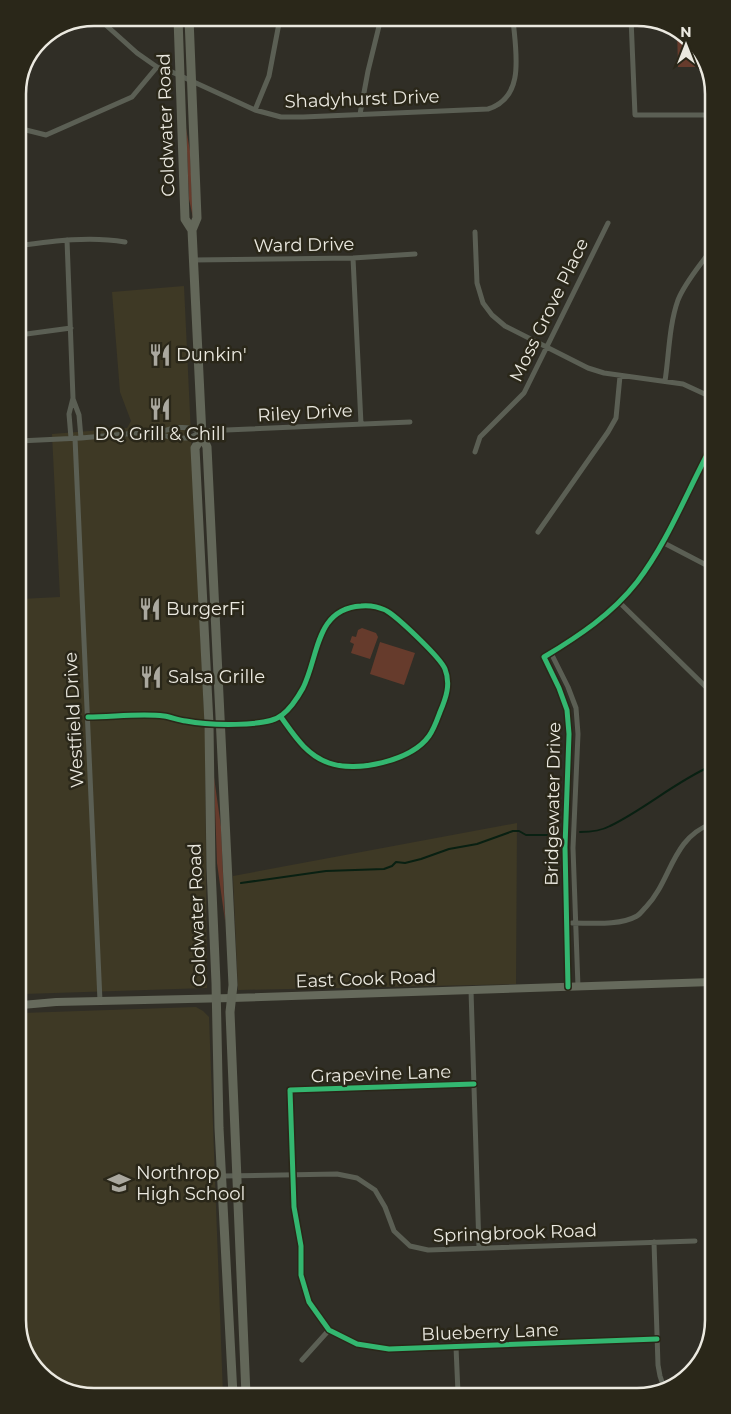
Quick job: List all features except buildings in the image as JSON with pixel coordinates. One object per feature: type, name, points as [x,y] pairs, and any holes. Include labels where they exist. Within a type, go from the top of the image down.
[{"type":"main road","name":"Coldwater Road","points":[[178,26],[185,219],[192,230]]},
{"type":"main road","name":"Coldwater Road","points":[[189,26],[198,218],[192,230],[193,260],[202,434],[208,447],[221,724],[233,985],[230,1021],[246,1388]]},
{"type":"main road","name":"Coldwater Road","points":[[202,434],[195,448],[209,724],[217,1074],[233,1388]]},
{"type":"main road","name":"East Cook Road","points":[[26,1005],[705,982]]},
{"type":"street","name":"Shadyhurst Drive","points":[[107,26],[136,53],[157,67],[255,110],[281,117],[488,109],[495,107],[507,99],[514,85],[516,75],[513,26]]},
{"type":"street","points":[[255,110],[270,76],[279,26]]},
{"type":"street","points":[[360,114],[379,26]]},
{"type":"street","points":[[631,26],[635,115],[705,115]]},
{"type":"street","points":[[26,130],[46,136],[132,97],[157,67]]},
{"type":"street","name":"Moss Grove Place","points":[[475,452],[480,438],[524,393],[608,223]]},
{"type":"street","points":[[475,232],[477,283],[483,303],[492,315],[505,326],[588,368],[604,374],[683,384],[705,394]]},
{"type":"street","points":[[26,245],[67,240],[106,239],[125,242]]},
{"type":"street","points":[[67,240],[72,398],[69,414],[76,438]]},
{"type":"street","name":"Ward Drive","points":[[193,260],[353,258],[415,254]]},
{"type":"street","points":[[353,258],[361,424]]},
{"type":"street","points":[[665,381],[674,312],[690,278],[705,258]]},
{"type":"street","points":[[26,334],[71,328]]},
{"type":"street","points":[[538,532],[616,418],[620,376]]},
{"type":"street","points":[[72,398],[79,415],[76,438]]},
{"type":"street","name":"Riley Drive","points":[[157,433],[172,438],[190,438],[202,434],[410,422]]},
{"type":"street","name":"Riley Drive","points":[[26,441],[157,433],[172,428],[190,427],[202,434]]},
{"type":"street","name":"Westfield Drive","points":[[76,438],[100,1001]]},
{"type":"street","points":[[551,653],[578,637],[620,602],[637,582],[662,542],[705,463]]},
{"type":"street","points":[[662,542],[705,564]]},
{"type":"street","points":[[620,602],[705,687]]},
{"type":"street","points":[[88,717],[164,716],[209,724],[254,724],[281,717],[303,688],[323,628],[332,616],[345,608],[359,606],[372,606],[388,611],[429,649],[445,667],[448,690],[445,702],[429,736],[406,755],[364,767],[346,768],[327,763],[308,752],[281,717]]},
{"type":"street","name":"Bridgewater Drive","points":[[568,987],[565,848],[569,726],[567,710],[544,657],[551,653],[576,708],[578,734],[573,848],[578,987]]},
{"type":"street","points":[[566,923],[616,922],[638,915],[652,901],[682,846],[692,834],[705,827]]},
{"type":"street","points":[[471,990],[479,1248]]},
{"type":"street","name":"Grapevine Lane","points":[[293,1174],[290,1090],[474,1084]]},
{"type":"street","points":[[293,1174],[294,1207],[301,1246],[301,1274],[309,1302],[329,1330],[302,1360]]},
{"type":"street","name":"Springbrook Road","points":[[222,1176],[337,1174],[357,1178],[374,1190],[385,1207],[394,1231],[410,1246],[428,1250],[695,1241]]},
{"type":"street","points":[[654,1242],[658,1365],[663,1383]]},
{"type":"street","name":"Blueberry Lane","points":[[329,1330],[357,1344],[389,1349],[657,1339]]},
{"type":"street","points":[[456,1347],[458,1388]]},
{"type":"shaded area","points":[[677,40],[688,49],[699,67],[678,67]]},
{"type":"shaded area","points":[[186,128],[190,151],[193,218],[189,199]]},
{"type":"shaded area","points":[[184,286],[205,733],[207,988],[26,994],[26,599],[60,597],[52,434],[127,428],[131,421],[120,392],[112,292]]},
{"type":"shaded area","points":[[362,628],[376,633],[378,637],[370,659],[351,653],[354,644],[350,642],[352,636],[356,637],[358,630]]},
{"type":"shaded area","points":[[380,642],[415,653],[404,685],[370,674]]},
{"type":"shaded area","points":[[214,777],[221,827],[225,921],[217,863]]},
{"type":"shaded area","points":[[517,823],[516,984],[238,990],[233,876]]},
{"type":"shaded area","name":"Northrop High School","points":[[196,1007],[209,1017],[223,1388],[90,1388],[64,1381],[46,1368],[35,1354],[31,1346],[26,1320],[26,1013]]},
{"type":"waterway","points":[[580,832],[595,831],[610,826],[705,769]]},
{"type":"waterway","points":[[241,883],[326,871],[384,869],[396,862],[405,863],[421,859],[449,849],[477,844],[513,831],[519,831],[526,835],[556,835]]},
{"type":"cycle path","points":[[568,987],[565,847],[569,734],[567,710],[544,657],[594,624],[617,604],[637,582],[667,535],[705,459]]},
{"type":"cycle path","points":[[88,717],[155,715],[167,716],[183,721],[221,724],[250,724],[274,719],[288,710],[303,688],[316,649],[327,625],[335,616],[346,609],[361,606],[380,608],[395,617],[436,656],[442,663],[447,675],[448,686],[446,696],[429,736],[421,745],[410,752],[382,763],[353,767],[329,763],[307,750],[281,717]]},
{"type":"cycle path","points":[[474,1084],[290,1090],[294,1207],[301,1246],[301,1275],[309,1302],[329,1330],[357,1344],[389,1349],[657,1339]]},
{"type":"place","name":"Dunkin'","points":[[160,355]]},
{"type":"place","name":"DQ Grill & Chill","points":[[160,409]]},
{"type":"place","name":"BurgerFi","points":[[150,609]]},
{"type":"place","name":"Salsa Grille","points":[[151,677]]},
{"type":"place","name":"Northrop High School","points":[[119,1183]]}]
